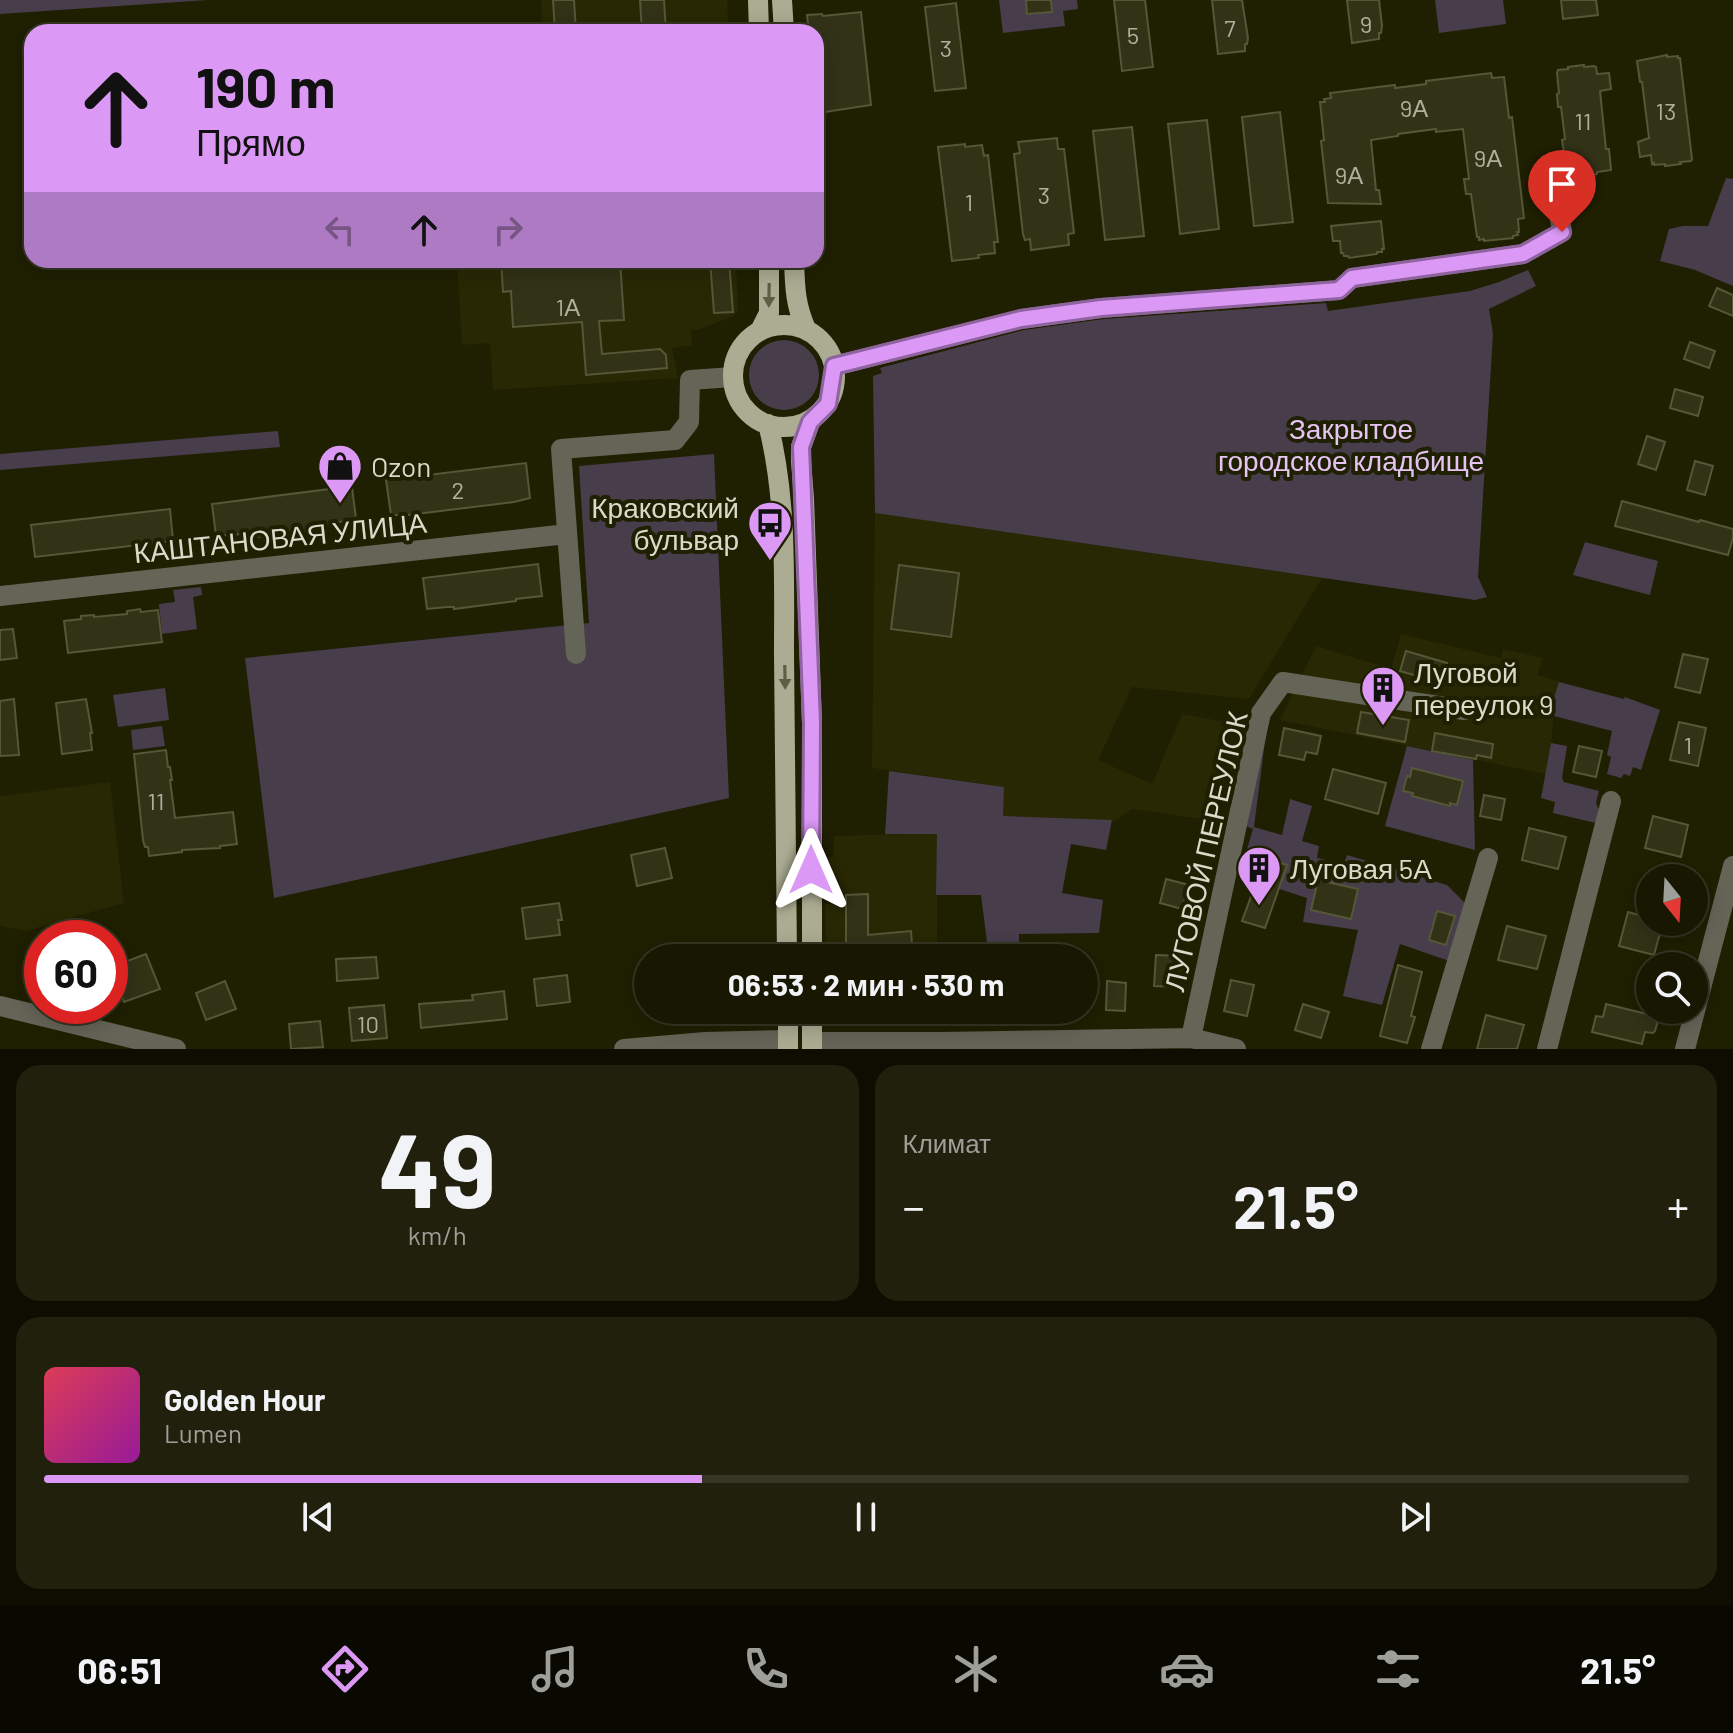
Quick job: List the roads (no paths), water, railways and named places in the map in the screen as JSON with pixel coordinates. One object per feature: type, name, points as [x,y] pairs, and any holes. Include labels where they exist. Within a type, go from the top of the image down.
[{"type":"main road","points":[[758,0],[759,24]]},
{"type":"main road","points":[[782,0],[784,24]]},
{"type":"main road","points":[[761,329],[769,313],[769,268]]},
{"type":"main road","points":[[794,268],[798,311],[806,329]]},
{"type":"main road","points":[[810,422],[774,427],[747,411],[738,398],[733,377],[735,360],[746,341],[761,329],[780,324],[806,329],[824,343],[834,366],[828,404],[810,422],[801,447],[812,723],[812,944]]},
{"type":"main road","points":[[768,424],[775,448],[782,531],[787,944]]},
{"type":"main road","points":[[812,1024],[812,1045]]},
{"type":"street","points":[[834,366],[1021,319],[1101,308],[1339,290],[1352,278],[1523,254],[1562,232],[1557,199]]},
{"type":"street","points":[[576,654],[561,449],[675,440],[689,422],[690,380],[733,377]]},
{"type":"street","name":"КАШТАНОВАЯ УЛИЦА","points":[[0,596],[567,534]]},
{"type":"street","name":"ЛУГОВОЙ ПЕРЕУЛОК","points":[[1191,1038],[1261,713],[1283,682],[1464,710]]},
{"type":"street","points":[[1547,1049],[1611,801]]},
{"type":"street","points":[[1431,1049],[1488,858]]},
{"type":"street","points":[[1685,1049],[1733,866]]},
{"type":"street","points":[[0,1006],[176,1049]]},
{"type":"street","points":[[812,1045],[1191,1038],[1236,1049]]},
{"type":"street","points":[[624,1049],[705,1042],[788,1044]]},
{"type":"place","name":"Ozon","points":[[340,505]]},
{"type":"place","name":"Краковский бульвар","points":[[770,562]]},
{"type":"place","name":"Луговой переулок 9","points":[[1383,727]]},
{"type":"place","name":"Луговая 5А","points":[[1259,907]]},
{"type":"park label","name":"Закрытое городское кладбище","points":[[1351,444]]}]
